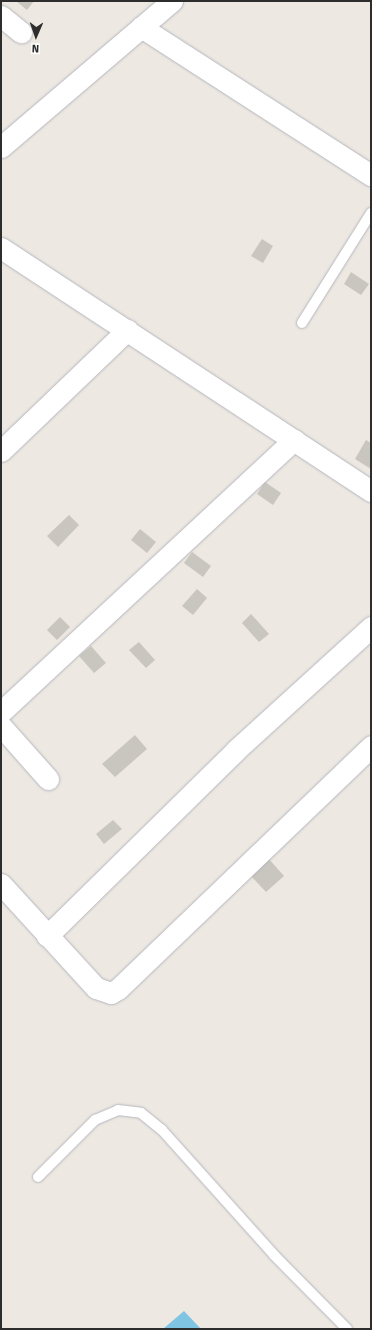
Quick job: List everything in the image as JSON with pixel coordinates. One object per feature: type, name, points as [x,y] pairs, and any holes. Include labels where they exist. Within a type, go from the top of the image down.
[{"type":"street","points":[[1,147],[172,1]]},
{"type":"street","points":[[1,16],[21,32]]},
{"type":"street","points":[[141,27],[371,175]]},
{"type":"street","points":[[1,248],[371,491]]},
{"type":"street","points":[[1,451],[127,330]]},
{"type":"street","points":[[1,712],[294,440]]},
{"type":"street","points":[[47,936],[231,756],[371,627]]},
{"type":"street","points":[[1,726],[48,779]]},
{"type":"street","points":[[1,884],[96,988],[111,993],[118,989],[371,746]]},
{"type":"lane","points":[[302,323],[371,213]]},
{"type":"lane","points":[[38,1177],[95,1120],[118,1110],[141,1113],[162,1130],[274,1255],[346,1329]]},
{"type":"water","points":[[184,1311],[201,1329],[163,1329]]},
{"type":"building","points":[[16,1],[34,1],[27,10]]},
{"type":"building","points":[[262,239],[273,246],[263,263],[251,256]]},
{"type":"building","points":[[351,272],[369,284],[361,295],[344,284]]},
{"type":"building","points":[[366,440],[371,443],[371,469],[355,459]]},
{"type":"building","points":[[265,482],[281,493],[273,505],[257,494]]},
{"type":"building","points":[[69,515],[79,525],[58,547],[47,536]]},
{"type":"building","points":[[140,529],[156,542],[147,553],[131,540]]},
{"type":"building","points":[[192,552],[211,566],[203,577],[184,563]]},
{"type":"building","points":[[197,589],[207,598],[193,615],[182,606]]},
{"type":"building","points":[[251,614],[269,634],[259,642],[242,623]]},
{"type":"building","points":[[60,617],[70,627],[57,640],[47,630]]},
{"type":"building","points":[[139,642],[155,660],[146,668],[129,650]]},
{"type":"building","points":[[91,646],[106,663],[94,673],[79,656]]},
{"type":"building","points":[[135,735],[147,749],[115,777],[102,764]]},
{"type":"building","points":[[113,820],[122,829],[104,844],[96,834]]},
{"type":"building","points":[[268,858],[284,876],[266,892],[250,875]]}]
